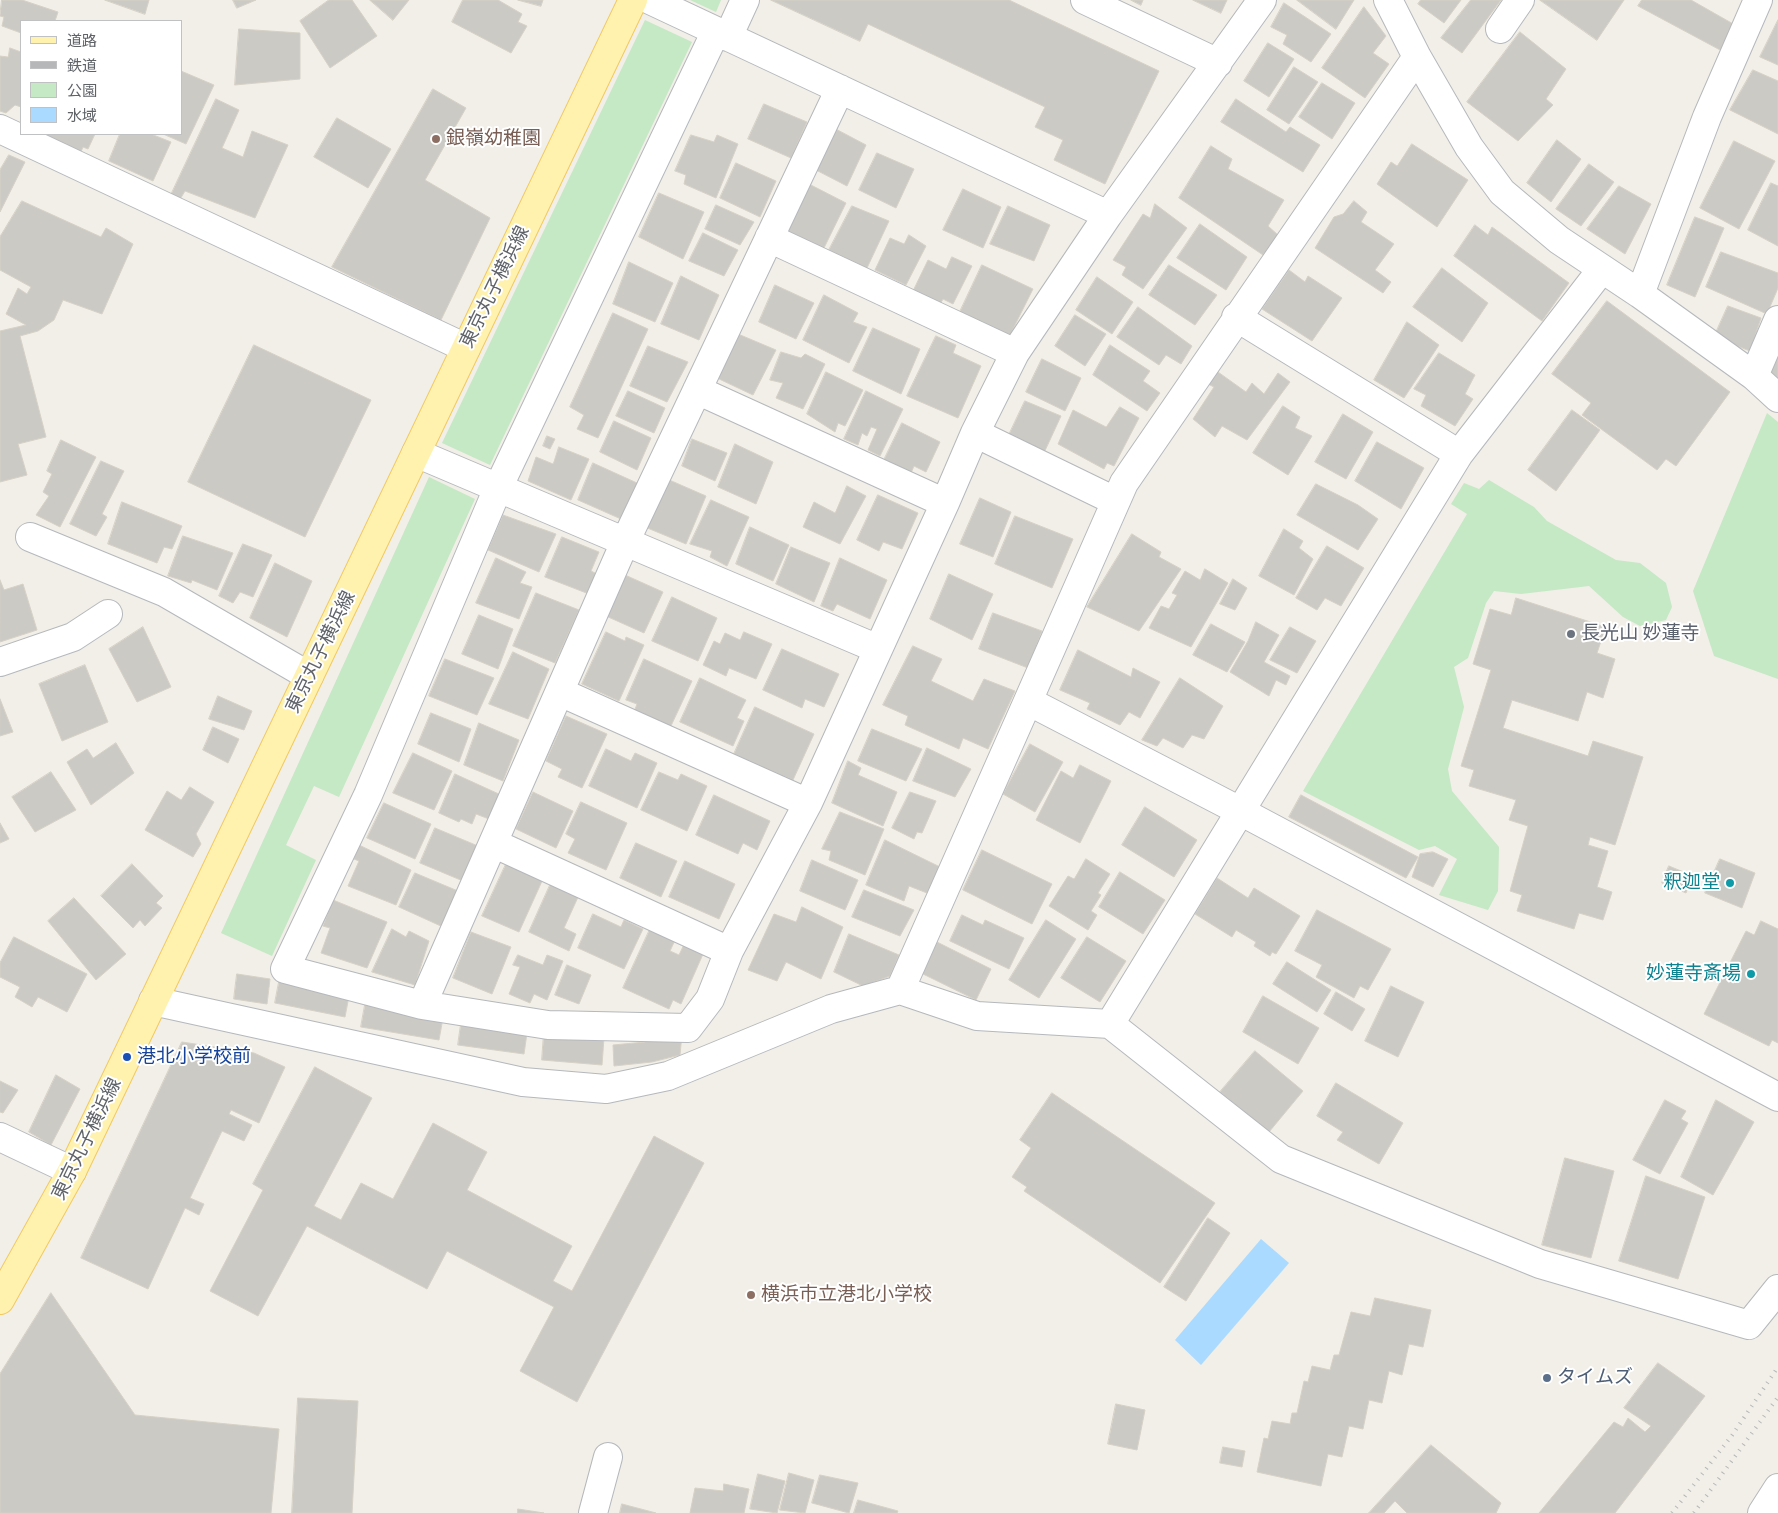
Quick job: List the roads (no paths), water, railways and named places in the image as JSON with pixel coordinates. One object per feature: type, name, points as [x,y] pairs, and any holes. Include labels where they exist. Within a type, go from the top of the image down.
[{"type":"main road","name":"東京丸子横浜線","points":[[0,1300],[72,1171],[633,0]]},
{"type":"street","points":[[650,0],[1108,215]]},
{"type":"street","points":[[745,0],[722,34],[498,488],[368,795],[285,969],[422,1005],[548,1025],[688,1028],[710,999],[729,950],[808,803],[975,433],[1015,353],[1108,215],[1262,0]]},
{"type":"street","points":[[1085,0],[1218,63]]},
{"type":"street","points":[[1500,29],[1520,0]]},
{"type":"street","points":[[1640,294],[1706,117],[1758,0]]},
{"type":"street","points":[[1393,3],[1417,57],[1469,147],[1502,192],[1559,240],[1640,294],[1754,376],[1778,398]]},
{"type":"street","points":[[900,990],[1124,483],[1236,317],[1417,57]]},
{"type":"street","points":[[422,1005],[625,542],[840,89]]},
{"type":"street","points":[[0,129],[466,348]]},
{"type":"street","points":[[769,238],[1015,353]]},
{"type":"street","points":[[1110,1024],[1459,454],[1602,269]]},
{"type":"street","points":[[1236,317],[1459,454]]},
{"type":"street","points":[[1754,376],[1778,320]]},
{"type":"street","points":[[698,390],[945,503]]},
{"type":"street","points":[[975,433],[1115,501]]},
{"type":"street","points":[[416,453],[878,649]]},
{"type":"street","points":[[30,537],[164,592],[309,676]]},
{"type":"street","points":[[0,662],[72,637],[108,614]]},
{"type":"street","points":[[560,692],[808,803]]},
{"type":"street","points":[[1028,701],[1240,811],[1778,1098]]},
{"type":"street","points":[[493,843],[729,950]]},
{"type":"street","points":[[153,1001],[523,1082],[606,1089],[668,1076],[831,1009],[900,990],[977,1016],[1110,1024],[1281,1159],[1540,1264],[1749,1325],[1778,1289]]},
{"type":"street","points":[[0,1137],[72,1171]]},
{"type":"street","points":[[593,1513],[608,1457]]},
{"type":"street","points":[[1762,1513],[1778,1488]]},
{"type":"water","points":[[1261,1239],[1289,1263],[1201,1365],[1175,1340]]},
{"type":"railway","points":[[1672,1513],[1733,1434],[1778,1367]]},
{"type":"railway","points":[[1694,1513],[1778,1397]]},
{"type":"place","name":"銀嶺幼稚園","points":[[436,139]]},
{"type":"place","name":"長光山 妙蓮寺","points":[[1571,634]]},
{"type":"place","name":"釈迦堂","points":[[1730,883]]},
{"type":"place","name":"妙蓮寺斎場","points":[[1751,974]]},
{"type":"place","name":"港北小学校前","points":[[127,1057]]},
{"type":"place","name":"横浜市立港北小学校","points":[[751,1295]]},
{"type":"place","name":"タイムズ","points":[[1547,1378]]}]
